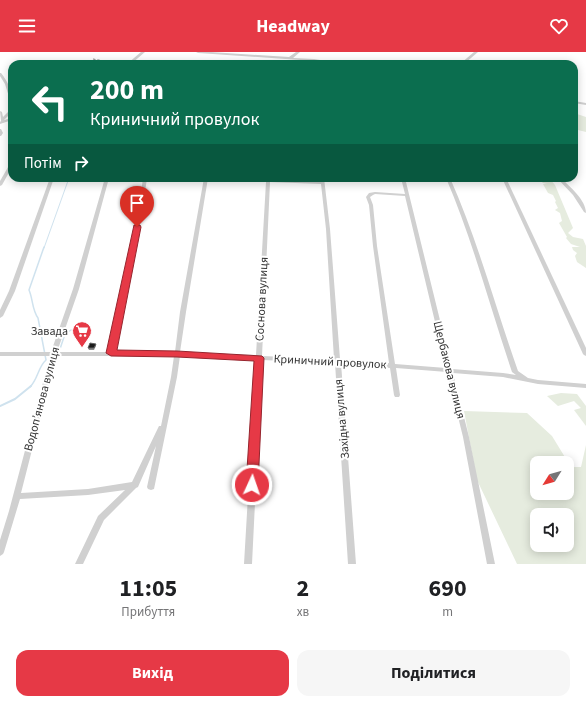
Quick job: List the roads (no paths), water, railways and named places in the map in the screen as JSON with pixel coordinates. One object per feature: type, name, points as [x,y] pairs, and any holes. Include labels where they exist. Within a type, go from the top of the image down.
[{"type":"street","points":[[134,60],[143,52]]},
{"type":"street","points":[[198,52],[308,60]]},
{"type":"street","points":[[290,58],[298,52]]},
{"type":"street","points":[[467,60],[476,52]]},
{"type":"street","points":[[0,74],[8,84]]},
{"type":"street","points":[[0,112],[2,121]]},
{"type":"street","points":[[0,130],[0,135]]},
{"type":"street","points":[[0,173],[7,173]]},
{"type":"street","points":[[0,185],[7,173]]},
{"type":"street","points":[[0,316],[12,291],[51,182]]},
{"type":"street","name":"Водоп’янова вулиця","points":[[0,552],[17,496],[51,353],[76,289],[106,182]]},
{"type":"street","points":[[111,353],[140,214],[144,182]]},
{"type":"street","points":[[151,487],[166,417],[205,182]]},
{"type":"street","name":"Соснова вулиця","points":[[248,564],[268,182]]},
{"type":"street","name":"Західна вулиця","points":[[322,182],[328,229],[352,564]]},
{"type":"street","name":"Щербакова вулиця","points":[[404,182],[466,437],[491,564]]},
{"type":"street","points":[[450,182],[457,196],[471,236],[515,372],[529,380]]},
{"type":"street","points":[[506,182],[586,354]]},
{"type":"street","points":[[563,182],[575,194],[586,212]]},
{"type":"street","points":[[397,395],[368,197],[375,193],[407,195]]},
{"type":"street","name":"Криничний провулок","points":[[0,354],[177,354],[337,361],[503,375],[571,386],[586,386]]},
{"type":"street","points":[[503,375],[511,375],[515,372]]},
{"type":"street","points":[[79,564],[101,518],[135,484],[166,417]]},
{"type":"street","points":[[17,496],[88,492],[135,484]]},
{"type":"waterway","points":[[44,248],[68,182]]},
{"type":"waterway","points":[[31,386],[41,366],[46,360],[38,318],[29,290],[44,247]]},
{"type":"waterway","points":[[58,349],[60,349],[65,334],[71,330]]},
{"type":"waterway","points":[[0,406],[15,399],[31,386]]},
{"type":"railway","points":[[93,59],[98,60]]},
{"type":"place","name":"Завада","points":[[82,348]]}]
